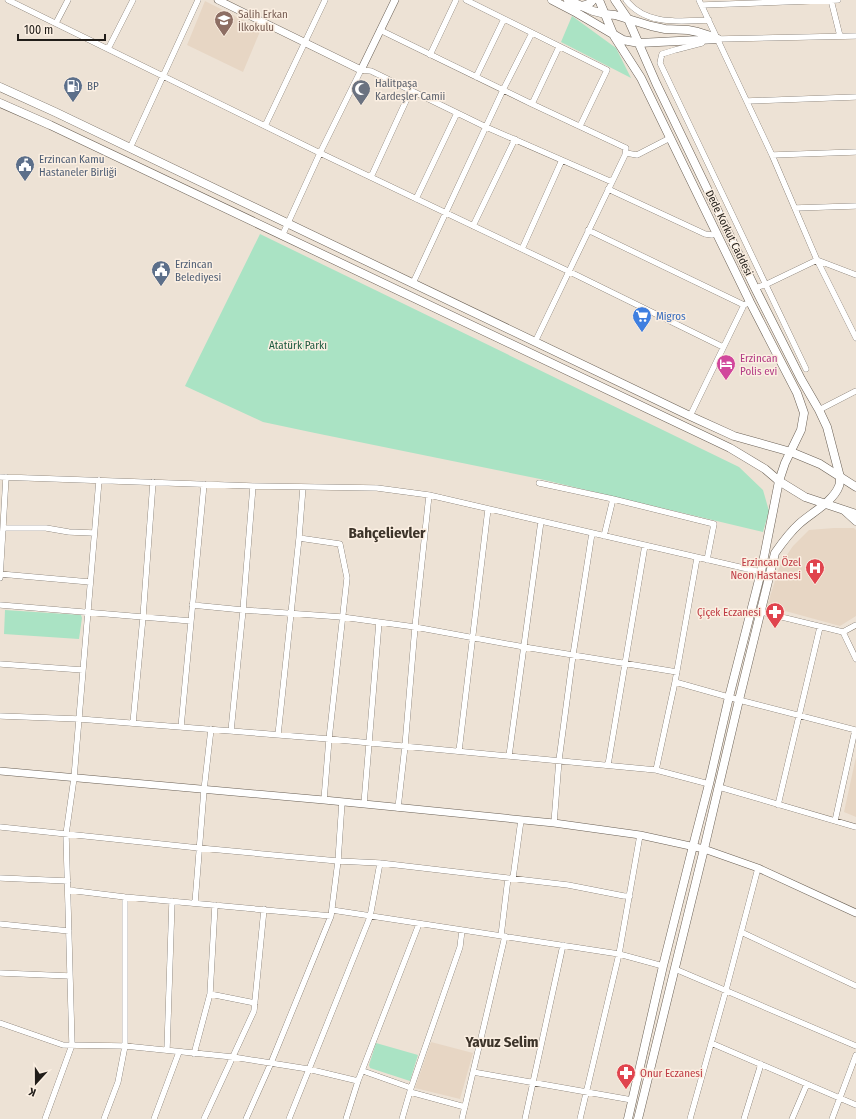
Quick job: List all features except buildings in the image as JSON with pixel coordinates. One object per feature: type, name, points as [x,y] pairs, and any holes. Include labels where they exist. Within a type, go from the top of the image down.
[{"type":"main road","points":[[552,0],[623,40],[639,43],[718,39]]},
{"type":"main road","points":[[568,0],[593,11],[615,15],[665,29],[698,32],[718,39]]},
{"type":"main road","points":[[579,6],[585,5],[593,0]]},
{"type":"main road","name":"Dede Korkut Caddesi","points":[[599,0],[614,36],[642,78],[717,233],[747,304],[797,393],[804,413],[801,430],[785,463],[779,481],[761,572],[729,697],[709,784],[692,846],[628,1119]]},
{"type":"main road","name":"Dede Korkut Caddesi","points":[[614,0],[628,19],[656,83],[755,288],[801,379],[819,410],[827,427],[840,477]]},
{"type":"main road","points":[[0,87],[690,416],[734,436],[791,452],[820,464],[856,488]]},
{"type":"main road","points":[[0,103],[50,125],[730,448],[765,469],[779,481],[805,497],[856,514]]},
{"type":"main road","points":[[638,1119],[775,553],[783,540],[798,525],[834,495],[839,486],[840,477]]},
{"type":"main road","points":[[845,511],[856,522]]},
{"type":"street","points":[[8,0],[320,153],[568,271],[723,347]]},
{"type":"street","points":[[56,23],[68,0]]},
{"type":"street","points":[[108,49],[133,0]]},
{"type":"street","points":[[130,148],[198,0]]},
{"type":"street","points":[[218,0],[361,70],[371,71],[486,127],[612,182]]},
{"type":"street","points":[[265,126],[324,0]]},
{"type":"street","points":[[282,236],[320,153],[395,0]]},
{"type":"street","points":[[430,55],[456,0]]},
{"type":"street","points":[[466,0],[607,70],[580,126]]},
{"type":"street","points":[[626,0],[633,9],[657,19],[678,22],[709,20]]},
{"type":"street","points":[[831,0],[840,36]]},
{"type":"street","points":[[838,0],[701,2],[772,155],[817,260],[856,338]]},
{"type":"street","points":[[476,77],[504,19]]},
{"type":"street","points":[[380,30],[532,104],[625,146],[626,152],[535,342]]},
{"type":"street","points":[[413,283],[503,90],[532,34]]},
{"type":"street","points":[[806,369],[660,63],[660,58],[662,54],[718,39],[856,36]]},
{"type":"street","points":[[532,104],[559,47]]},
{"type":"street","points":[[371,177],[411,90]]},
{"type":"street","points":[[747,101],[856,97]]},
{"type":"street","points":[[0,107],[12,109]]},
{"type":"street","points":[[416,199],[457,113]]},
{"type":"street","points":[[626,152],[637,155],[670,138]]},
{"type":"street","points":[[473,226],[515,139]]},
{"type":"street","points":[[772,155],[856,152]]},
{"type":"street","points":[[522,249],[562,160]]},
{"type":"street","points":[[608,189],[705,234],[710,235],[717,233]]},
{"type":"street","points":[[795,208],[856,206]]},
{"type":"street","points":[[588,230],[747,304],[723,347],[690,416]]},
{"type":"street","points":[[755,288],[817,260],[856,275]]},
{"type":"street","points":[[819,410],[856,391]]},
{"type":"street","points":[[0,578],[4,528],[3,477],[252,486],[377,488],[429,495],[761,572]]},
{"type":"street","points":[[45,1119],[72,1045],[66,834],[74,778],[99,480]]},
{"type":"street","points":[[133,724],[153,482]]},
{"type":"street","points":[[539,483],[613,499],[714,524],[707,560]]},
{"type":"street","points":[[181,727],[204,484]]},
{"type":"street","points":[[231,731],[252,486]]},
{"type":"street","points":[[278,735],[303,487]]},
{"type":"street","points":[[398,808],[429,495]]},
{"type":"street","points":[[604,536],[613,499]]},
{"type":"street","points":[[459,751],[488,509]]},
{"type":"street","points":[[509,756],[541,521]]},
{"type":"street","points":[[4,528],[46,528],[94,534]]},
{"type":"street","points":[[554,823],[559,760],[573,655],[592,533]]},
{"type":"street","points":[[299,538],[340,544],[347,578],[329,739],[324,800]]},
{"type":"street","points":[[608,765],[645,545]]},
{"type":"street","points":[[656,770],[677,672],[696,558]]},
{"type":"street","points":[[0,574],[90,582]]},
{"type":"street","points":[[0,605],[191,621]]},
{"type":"street","points":[[192,605],[342,617],[379,622],[677,672]]},
{"type":"street","points":[[761,612],[843,632],[856,625]]},
{"type":"street","points":[[364,804],[379,622]]},
{"type":"street","points":[[778,805],[820,627]]},
{"type":"street","points":[[843,632],[856,659]]},
{"type":"street","points":[[0,664],[83,670]]},
{"type":"street","points":[[675,682],[856,730],[835,821]]},
{"type":"street","points":[[0,716],[79,719],[181,727],[368,742],[559,760],[656,770],[709,784]]},
{"type":"street","points":[[195,903],[204,790],[211,730]]},
{"type":"street","points":[[0,771],[324,800],[554,823],[640,836],[704,849],[758,868],[856,913]]},
{"type":"street","points":[[719,787],[856,827]]},
{"type":"street","points":[[246,1119],[271,1063],[332,913],[338,860],[342,802]]},
{"type":"street","points":[[462,1119],[503,936],[521,820]]},
{"type":"street","points":[[0,827],[199,848],[380,863],[568,885],[630,896]]},
{"type":"street","points":[[580,1119],[619,954],[640,836]]},
{"type":"street","points":[[289,1119],[370,916],[380,863]]},
{"type":"street","points":[[690,1119],[758,868]]},
{"type":"street","points":[[0,878],[68,881]]},
{"type":"street","points":[[68,890],[215,905],[370,916],[619,954],[663,966]]},
{"type":"street","points":[[104,1119],[118,1082],[126,1046],[125,897]]},
{"type":"street","points":[[168,1050],[172,901]]},
{"type":"street","points":[[194,1054],[210,994],[215,905]]},
{"type":"street","points":[[204,1119],[254,1010],[264,909]]},
{"type":"street","points":[[0,924],[69,931]]},
{"type":"street","points":[[346,1119],[362,1070],[418,924]]},
{"type":"street","points":[[402,1119],[410,1090],[460,948],[462,930]]},
{"type":"street","points":[[741,932],[856,986]]},
{"type":"street","points":[[525,1119],[563,945]]},
{"type":"street","points":[[675,969],[856,1046]]},
{"type":"street","points":[[0,973],[70,976]]},
{"type":"street","points":[[210,994],[255,1003]]},
{"type":"street","points":[[0,1023],[63,1045],[126,1046],[168,1050],[308,1069],[358,1081]]},
{"type":"street","points":[[711,1043],[856,1105]]},
{"type":"street","points":[[154,1119],[179,1052]]},
{"type":"street","points":[[832,1119],[856,1055]]},
{"type":"street","points":[[744,1119],[761,1064]]},
{"type":"street","points":[[362,1070],[410,1090],[465,1108]]},
{"type":"street","points":[[473,1072],[632,1100]]},
{"type":"street","points":[[792,1119],[807,1084]]},
{"type":"shaded area","name":"Salih Erkan İlkokulu","points":[[205,1],[261,29],[243,72],[187,45]]},
{"type":"shaded area","name":"Erzincan Özel Neon Hastanesi","points":[[854,528],[856,530],[856,616],[840,626],[767,606],[780,565],[793,546],[809,530]]},
{"type":"shaded area","points":[[856,757],[856,817],[844,812]]},
{"type":"shaded area","points":[[431,1042],[473,1053],[460,1099],[415,1088]]},
{"type":"green space","points":[[572,16],[616,48],[631,78],[561,42]]},
{"type":"green space","name":"Atatürk Parkı","points":[[260,234],[739,467],[763,490],[769,511],[763,532],[540,479],[263,422],[185,386]]},
{"type":"green space","points":[[5,610],[81,615],[82,618],[79,639],[4,634]]},
{"type":"green space","points":[[376,1043],[418,1055],[410,1081],[370,1068],[369,1065]]},
{"type":"place","name":"Salih Erkan İlkokulu","points":[[224,37]]},
{"type":"place","name":"BP","points":[[73,103]]},
{"type":"place","name":"Halitpaşa Kardeşler Camii","points":[[361,106]]},
{"type":"place","name":"Erzincan Kamu Hastaneler Birliği","points":[[25,182]]},
{"type":"place","name":"Erzincan Belediyesi","points":[[161,287]]},
{"type":"place","name":"Migros","points":[[642,333]]},
{"type":"place","name":"Erzincan Polis evi","points":[[726,381]]},
{"type":"place","name":"Erzincan Özel Neon Hastanesi","points":[[815,585]]},
{"type":"place","name":"Çiçek Eczanesi","points":[[775,629]]},
{"type":"place","name":"Onur Eczanesi","points":[[626,1090]]},
{"type":"district","name":"Bahçelievler","points":[[387,533]]},
{"type":"district","name":"Yavuz Selim","points":[[502,1042]]}]
